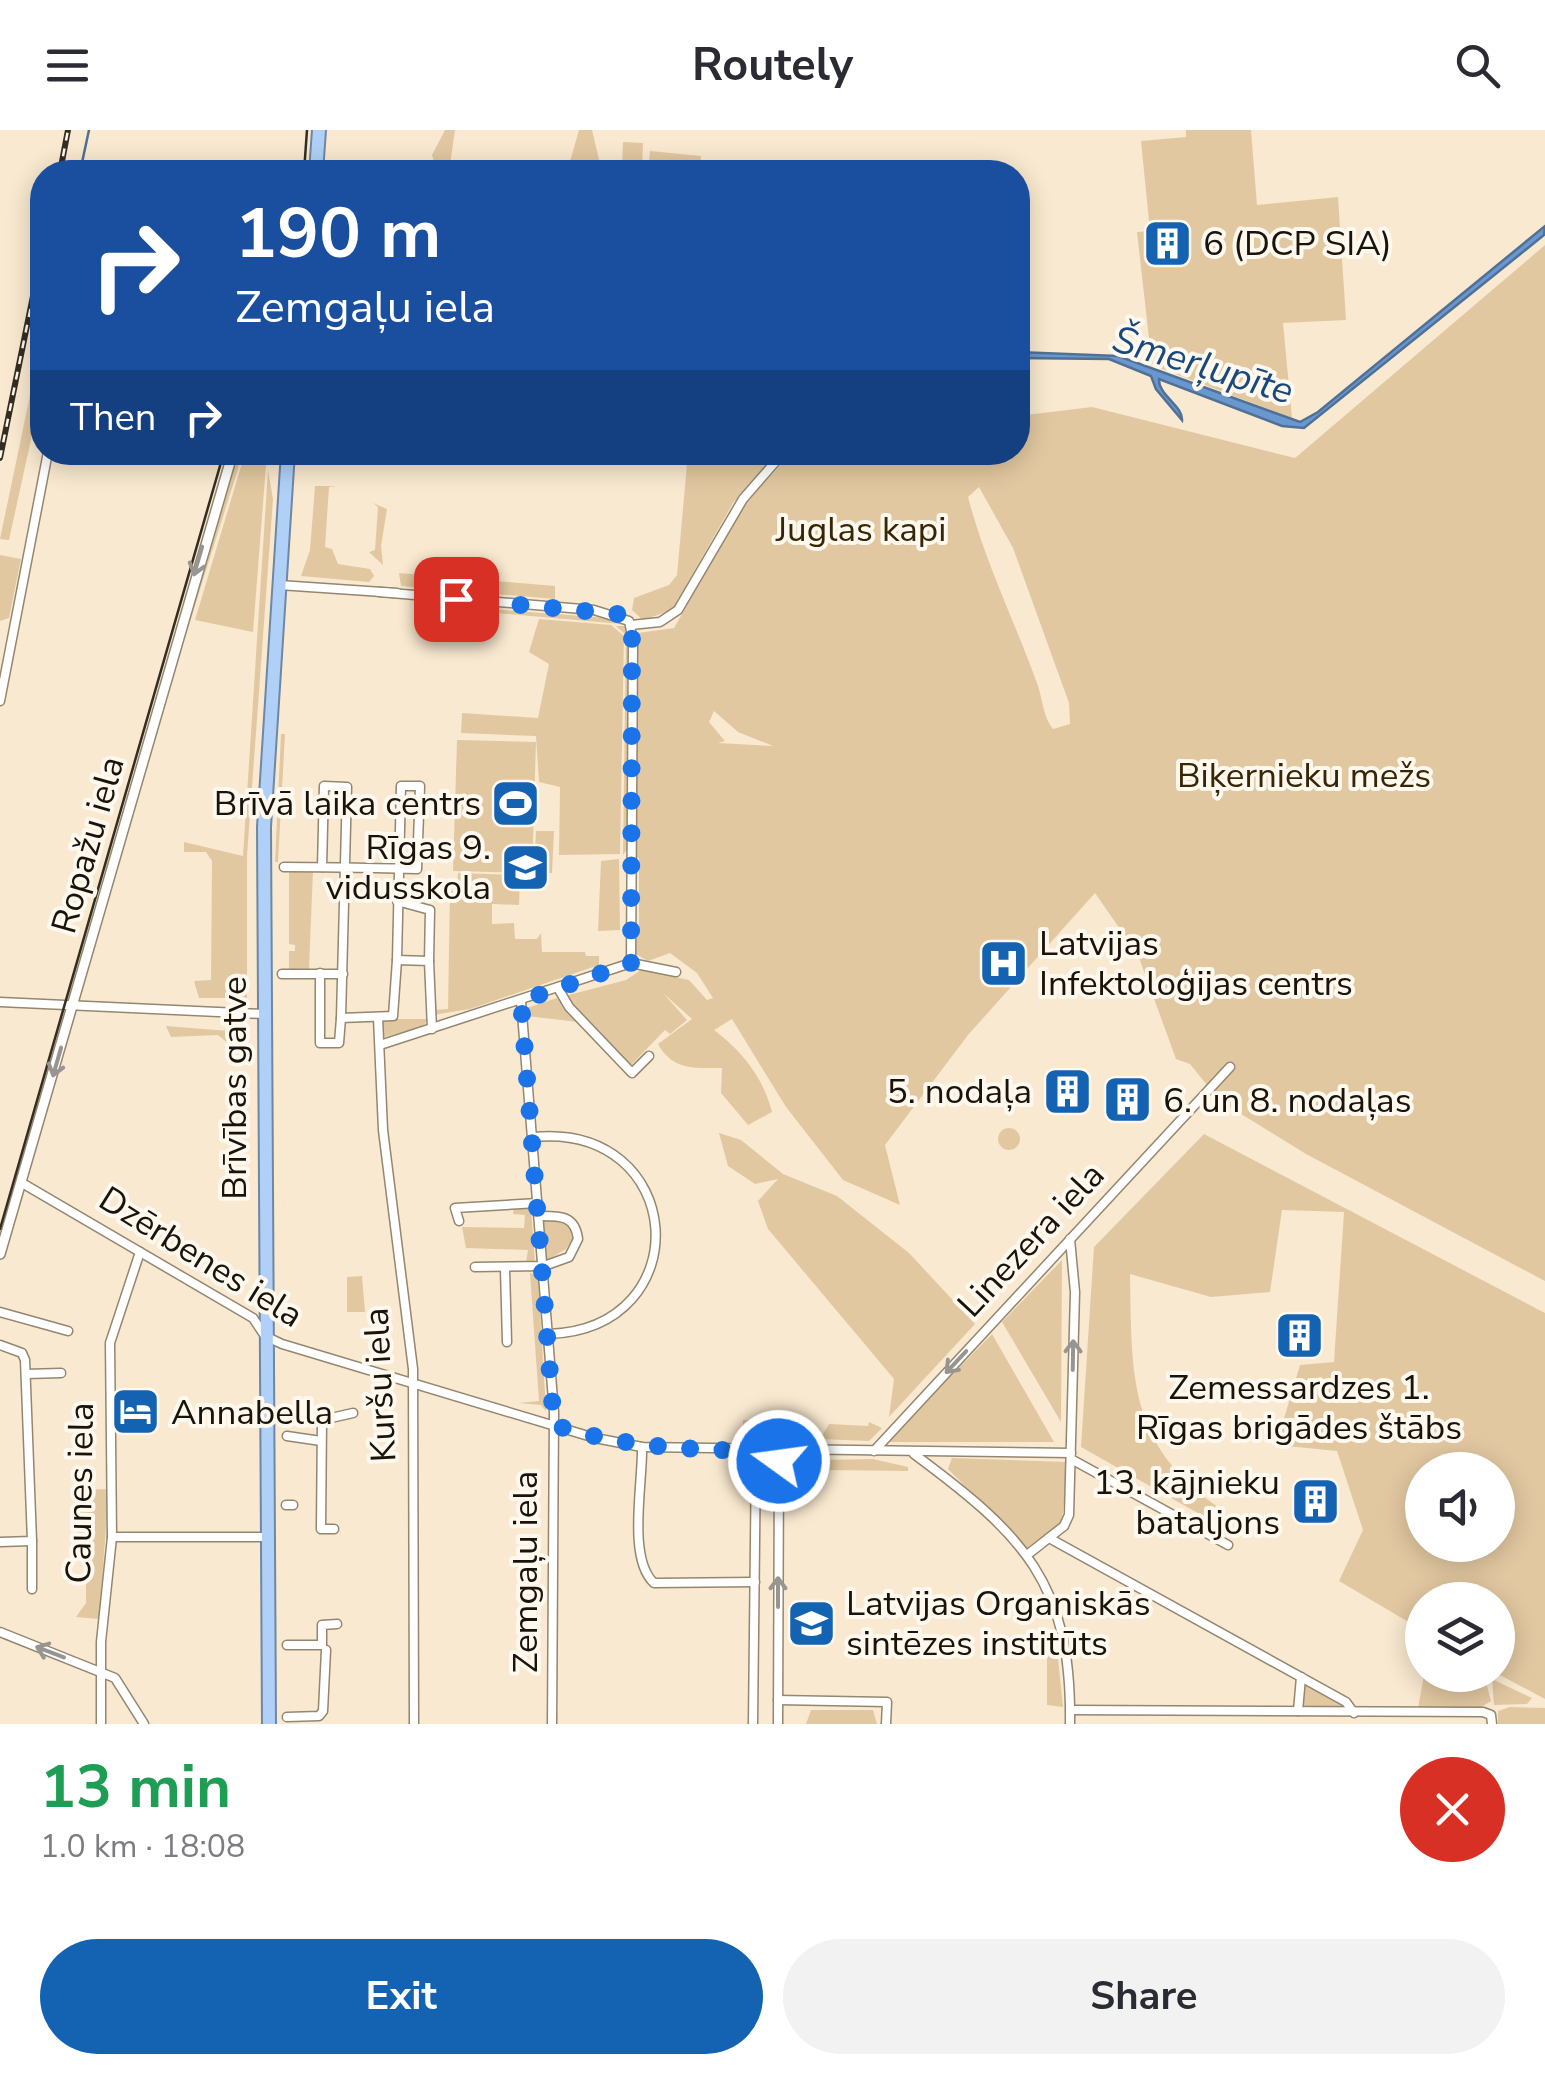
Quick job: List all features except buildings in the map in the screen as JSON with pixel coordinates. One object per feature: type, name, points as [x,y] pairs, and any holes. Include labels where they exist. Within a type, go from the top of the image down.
[{"type":"highway","points":[[317,160],[319,130]]},
{"type":"highway","name":"Brīvības gatve","points":[[270,1724],[264,827],[287,465]]},
{"type":"street","points":[[0,701],[45,465]]},
{"type":"street","name":"Ropažu iela","points":[[0,1254],[229,465]]},
{"type":"street","points":[[279,585],[379,592],[388,589],[401,594],[598,611],[618,614],[632,625],[660,622],[678,610],[743,498],[772,465]]},
{"type":"street","points":[[631,963],[632,625]]},
{"type":"street","points":[[320,973],[320,1043],[339,1043],[347,787],[324,786],[322,868]]},
{"type":"street","points":[[284,867],[322,868],[344,868],[398,868],[417,868],[420,786],[401,786],[398,868],[397,960],[393,1016],[341,1018]]},
{"type":"street","points":[[398,901],[430,910],[432,1029]]},
{"type":"street","points":[[397,960],[429,961]]},
{"type":"street","points":[[380,1045],[631,963],[676,972]]},
{"type":"street","points":[[282,974],[342,974]]},
{"type":"street","points":[[558,988],[569,1007],[632,1073],[649,1056]]},
{"type":"street","name":"Zemgaļu iela","points":[[521,1001],[554,1425],[552,1724]]},
{"type":"street","points":[[0,1002],[263,1014]]},
{"type":"street","name":"Kuršu iela","points":[[378,1018],[383,1130],[413,1384],[414,1724]]},
{"type":"street","name":"Linezera iela","points":[[874,1451],[1230,1067]]},
{"type":"street","points":[[533,1136],[586,1140],[619,1156],[647,1191],[656,1232],[651,1267],[633,1299],[600,1325],[549,1334]]},
{"type":"street","name":"Dzērbenes iela","points":[[22,1183],[254,1318],[266,1336],[554,1425],[642,1447],[1071,1456]]},
{"type":"street","points":[[458,1221],[456,1208],[538,1203]]},
{"type":"street","points":[[474,1267],[544,1266],[569,1258],[578,1239],[567,1217],[539,1216]]},
{"type":"street","points":[[1028,1555],[1064,1526],[1068,1515],[1074,1252],[1070,1239]]},
{"type":"street","name":"Caunes iela","points":[[101,1724],[101,1671],[112,1538],[110,1343],[140,1252]]},
{"type":"street","points":[[505,1269],[507,1342]]},
{"type":"street","points":[[0,1312],[68,1330]]},
{"type":"street","points":[[0,1345],[22,1352],[26,1374],[32,1589]]},
{"type":"street","points":[[26,1374],[60,1374]]},
{"type":"street","points":[[334,1529],[321,1529],[322,1420],[353,1413]]},
{"type":"street","points":[[287,1436],[321,1441]]},
{"type":"street","points":[[642,1447],[639,1536],[646,1575],[654,1584],[755,1582]]},
{"type":"street","points":[[753,1724],[756,1451]]},
{"type":"street","points":[[778,1724],[779,1452]]},
{"type":"street","points":[[912,1453],[984,1508],[1028,1555],[1065,1636],[1070,1724]]},
{"type":"street","points":[[1071,1456],[1228,1545]]},
{"type":"street","points":[[112,1538],[266,1537]]},
{"type":"street","points":[[1049,1538],[1346,1702],[1354,1713]]},
{"type":"street","points":[[0,1542],[32,1541]]},
{"type":"street","points":[[287,1645],[322,1644],[322,1625],[337,1624]]},
{"type":"street","points":[[0,1632],[115,1678],[144,1724]]},
{"type":"street","points":[[287,1717],[320,1720],[326,1650]]},
{"type":"street","points":[[1298,1712],[1300,1677]]},
{"type":"street","points":[[778,1700],[887,1702],[886,1724]]},
{"type":"street","points":[[1070,1710],[1488,1713],[1492,1724]]},
{"type":"green space","points":[[445,130],[455,130],[451,160],[433,160],[432,155]]},
{"type":"green space","points":[[579,130],[592,130],[599,160],[570,160]]},
{"type":"green space","points":[[1186,130],[1251,130],[1257,205],[1338,197],[1346,320],[1283,323],[1292,418],[1152,365],[1137,232],[1150,231],[1141,141],[1186,137]]},
{"type":"green space","points":[[623,142],[643,143],[642,160],[622,160]]},
{"type":"green space","points":[[650,151],[701,156],[701,160],[649,160]]},
{"type":"green space","name":"Biķernieku mežs","points":[[1545,245],[1545,1281],[1306,1154],[1220,1101],[1190,1064],[1176,1059],[1138,955],[1095,893],[968,1035],[885,1145],[900,1205],[843,1180],[786,1107],[732,1019],[714,1030],[750,1066],[772,1112],[748,1125],[721,1093],[722,1068],[694,1068],[678,1063],[658,1044],[692,1019],[663,993],[687,1020],[670,1034],[665,1030],[631,1065],[567,1000],[565,996],[626,980],[641,970],[689,980],[707,1000],[713,998],[697,973],[670,953],[648,961],[634,953],[634,929],[639,927],[639,858],[635,858],[638,633],[674,628],[747,501],[781,465],[1030,465],[1030,415],[1092,407],[1295,458]],"holes":[[[979,487],[1013,548],[1069,703],[1070,724],[1053,729],[975,521],[968,497]],[[714,711],[738,732],[773,746],[718,743],[725,741],[709,722]]]},
{"type":"green space","points":[[30,395],[30,444],[9,540],[0,539]]},
{"type":"green space","points":[[234,465],[239,465],[181,650]]},
{"type":"green space","points":[[241,465],[266,465],[253,632],[195,620]]},
{"type":"green space","points":[[687,465],[768,465],[733,503],[672,610],[643,620],[632,610],[634,598],[669,585],[677,575]]},
{"type":"green space","points":[[268,470],[273,499],[247,856],[247,998],[199,998],[194,981],[211,980],[212,861],[206,852],[184,852],[184,842],[243,856]]},
{"type":"green space","points":[[315,486],[336,486],[329,487],[325,547],[332,549],[338,564],[370,569],[374,576],[369,582],[301,576],[310,550]]},
{"type":"green space","points":[[373,503],[387,509],[381,546],[383,565],[369,552],[375,550],[378,507]]},
{"type":"green space","points":[[0,555],[21,559],[9,618],[0,621]]},
{"type":"green space","points":[[399,573],[555,586],[555,599],[401,586]]},
{"type":"green space","points":[[476,608],[608,618],[622,624],[473,611]]},
{"type":"green space","points":[[539,619],[611,625],[624,636],[620,854],[559,855],[560,787],[539,782],[536,736],[461,733],[462,713],[538,718],[549,664],[529,652]]},
{"type":"green space","points":[[616,626],[625,626],[629,637],[627,849],[623,855],[626,635]]},
{"type":"green space","points":[[281,734],[285,734],[275,862]]},
{"type":"green space","points":[[457,740],[536,742],[532,873],[453,871]]},
{"type":"green space","points":[[536,831],[554,831],[552,873],[534,873]]},
{"type":"green space","points":[[619,859],[620,930],[598,931],[601,861]]},
{"type":"green space","points":[[289,869],[313,870],[309,970],[289,970],[289,951],[295,951],[295,945],[289,944]]},
{"type":"green space","points":[[458,873],[520,875],[519,905],[492,904],[492,924],[514,923],[515,939],[537,939],[541,933],[542,952],[585,952],[586,956],[599,956],[599,965],[470,1009],[433,1015],[433,1010],[448,1009],[450,891],[457,891]]},
{"type":"green space","points":[[557,998],[578,1022],[527,1016],[526,1032],[524,1009]]},
{"type":"green space","points":[[427,1020],[423,1027],[384,1037],[380,1021]]},
{"type":"green space","points":[[166,1026],[229,1031],[229,1044],[218,1035],[171,1037]]},
{"type":"green space","points":[[1009,1128],[1017,1131],[1017,1147],[1009,1150],[1001,1147],[998,1139],[1001,1131]]},
{"type":"green space","points":[[719,1133],[741,1140],[783,1174],[837,1196],[909,1253],[975,1324],[889,1417],[894,1379],[768,1229],[758,1201],[778,1179],[755,1184],[728,1166]]},
{"type":"green space","points":[[1204,1134],[1545,1313],[1545,1699],[1515,1683],[1515,1582],[1405,1582],[1405,1620],[1339,1581],[1363,1530],[1337,1451],[1276,1445],[1300,1365],[1334,1362],[1344,1212],[1282,1210],[1270,1292],[1211,1297],[1130,1274],[1132,1345],[1141,1406],[1167,1460],[1190,1485],[1221,1509],[1217,1524],[1081,1447],[1094,1247]]},
{"type":"green space","points":[[531,1207],[535,1264],[526,1263],[528,1250],[466,1248],[462,1227],[524,1228],[525,1215],[513,1214],[514,1208]]},
{"type":"green space","points":[[543,1219],[570,1223],[574,1236],[566,1249],[546,1261]]},
{"type":"green space","points":[[1062,1260],[1061,1422],[1002,1322]]},
{"type":"green space","points":[[530,1273],[538,1275],[546,1411],[541,1405],[519,1403],[539,1401]]},
{"type":"green space","points":[[362,1276],[365,1312],[347,1312],[347,1277]]},
{"type":"green space","points":[[992,1334],[1054,1442],[889,1442],[890,1438]]},
{"type":"green space","points":[[743,1420],[790,1422],[790,1441],[742,1440]]},
{"type":"green space","points":[[869,1422],[882,1428],[869,1441],[820,1439],[829,1424],[868,1426]]},
{"type":"green space","points":[[952,1458],[1068,1462],[1062,1521],[1027,1548],[948,1469]]},
{"type":"green space","points":[[873,1459],[908,1467],[908,1471],[822,1470],[823,1460]]},
{"type":"green space","points":[[109,1489],[99,1619],[76,1617],[86,1603],[86,1543],[75,1529],[73,1490]]},
{"type":"green space","points":[[1047,1638],[1056,1639],[1063,1707],[1047,1705]]},
{"type":"green space","points":[[1303,1680],[1346,1705],[1346,1710],[1301,1707]]},
{"type":"green space","points":[[1515,1690],[1532,1698],[1527,1704],[1494,1705],[1493,1692]]},
{"type":"green space","points":[[1421,1692],[1489,1692],[1491,1701],[1480,1708],[1418,1708]]},
{"type":"green space","points":[[1510,1707],[1545,1708],[1545,1724],[1498,1724],[1498,1711]]},
{"type":"green space","points":[[811,1710],[873,1710],[877,1724],[806,1724]]},
{"type":"water","points":[[1545,226],[1544,235],[1304,428],[1282,426],[1159,379],[1182,420],[1156,389],[1151,376],[1109,359],[1030,358],[1030,352],[1118,356],[1300,422],[1318,412]]},
{"type":"waterway","points":[[83,160],[89,130]]},
{"type":"tram line","points":[[305,160],[307,130]]},
{"type":"tram line","points":[[0,1229],[220,465]]},
{"type":"railway","points":[[62,160],[68,130]]},
{"type":"railway","points":[[0,458],[30,311]]},
{"type":"place","name":"6 (DCP SIA)","points":[[1168,243]]},
{"type":"place","name":"Brīvā laika centrs","points":[[516,803]]},
{"type":"place","name":"Rīgas 9. vidusskola","points":[[526,867]]},
{"type":"place","name":"Latvijas Infektoloģijas centrs","points":[[1004,963]]},
{"type":"place","name":"5. nodaļa","points":[[1067,1091]]},
{"type":"place","name":"6. un 8. nodaļas","points":[[1128,1100]]},
{"type":"place","name":"Zemessardzes 1. Rīgas brigādes štābs","points":[[1299,1335]]},
{"type":"place","name":"Annabella","points":[[136,1412]]},
{"type":"place","name":"13. kājnieku bataljons","points":[[1315,1502]]},
{"type":"place","name":"Latvijas Organiskās sintēzes institūts","points":[[811,1623]]},
{"type":"route","points":[[456,599],[594,610],[618,614],[632,625],[631,963],[521,1001],[554,1425],[595,1438],[668,1450],[779,1452],[779,1461]]},
{"type":"water label","name":"Šmerļupīte","points":[[1203,365]]},
{"type":"park label","name":"Juglas kapi","points":[[861,529]]}]
